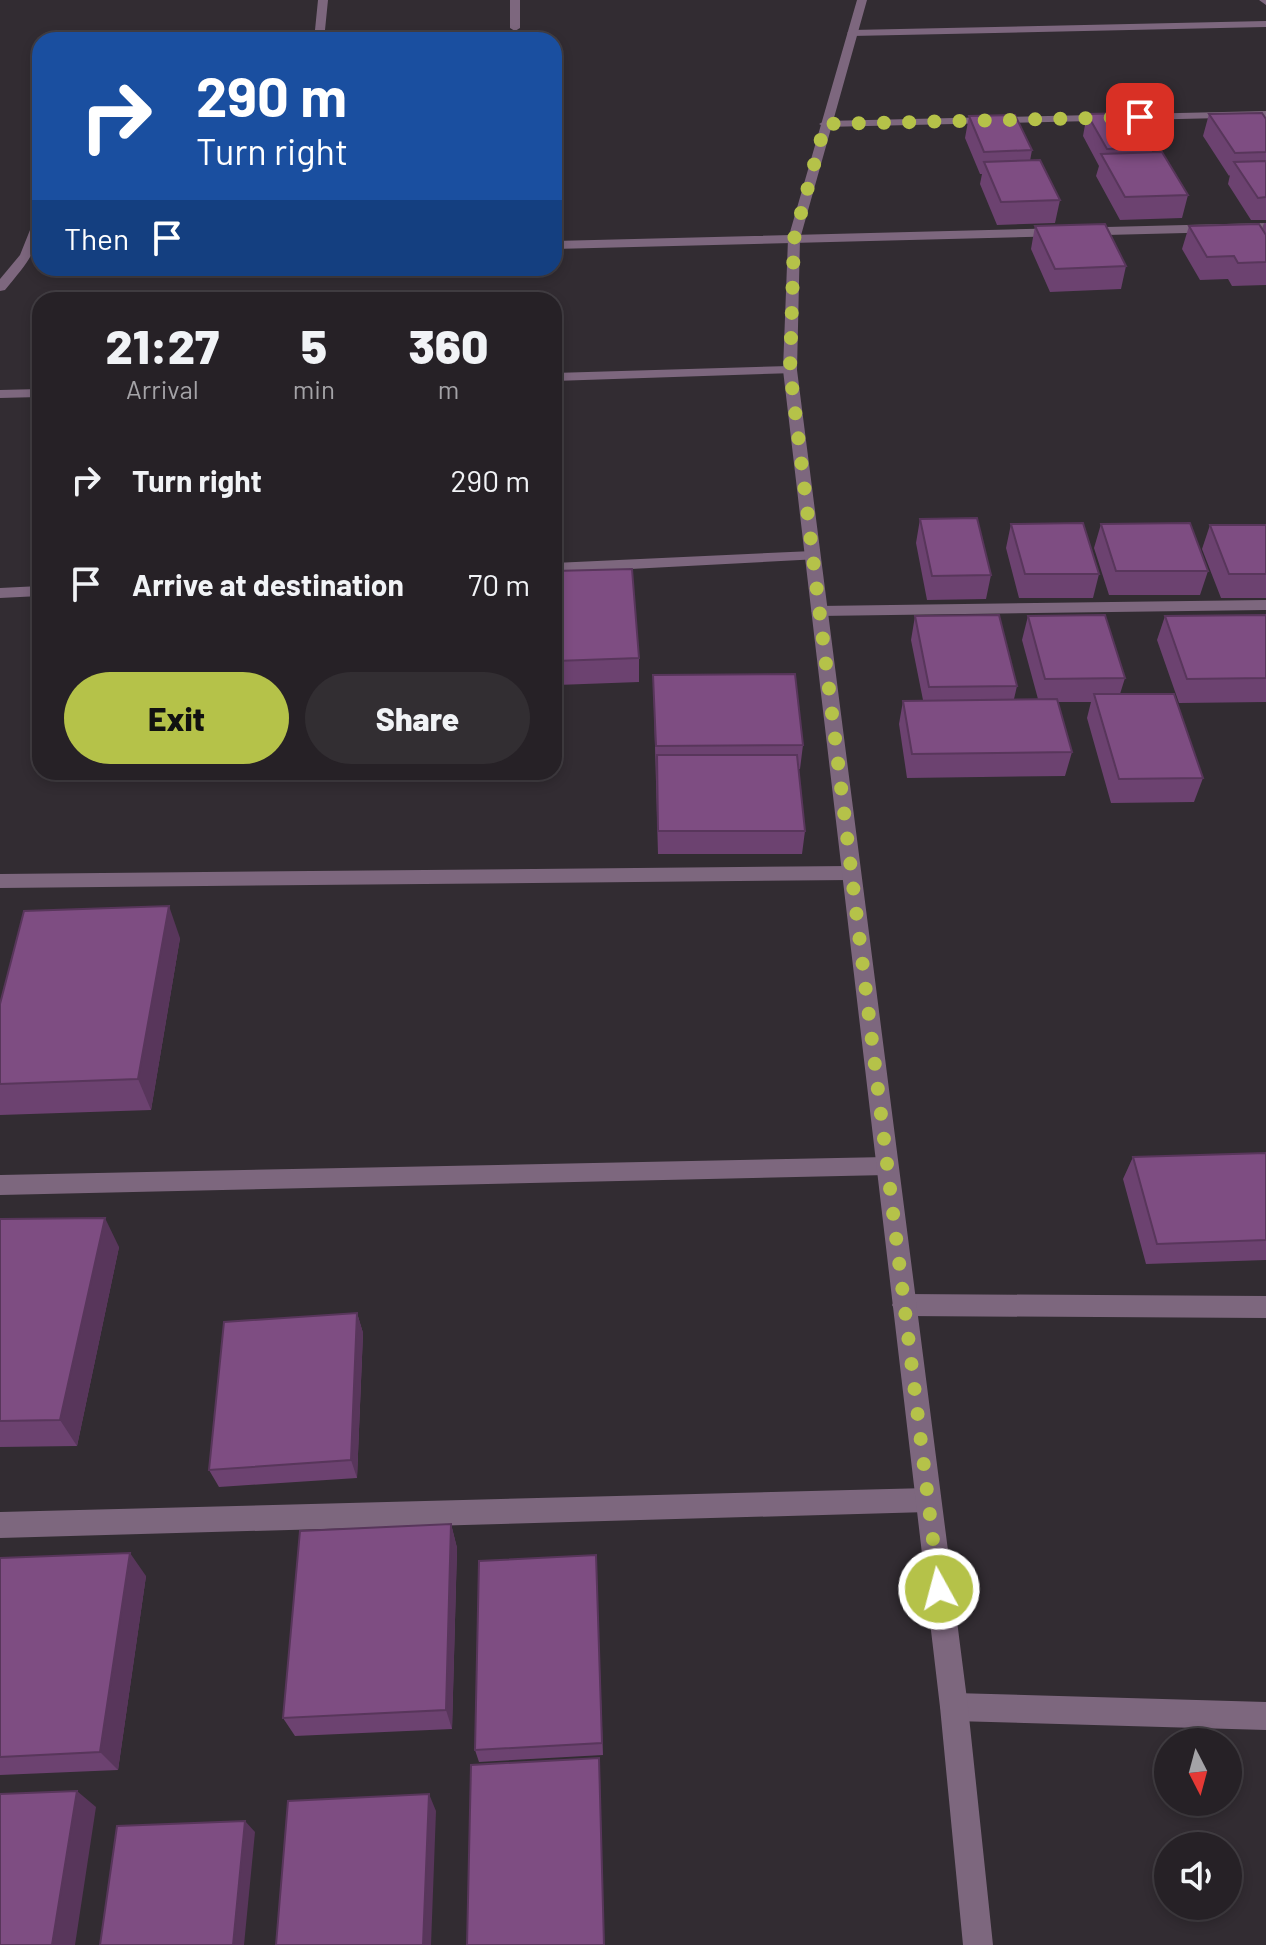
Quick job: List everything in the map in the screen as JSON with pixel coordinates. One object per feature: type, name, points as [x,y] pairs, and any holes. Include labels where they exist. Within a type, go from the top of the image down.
[{"type":"street","points":[[320,32],[323,0]]},
{"type":"street","points":[[515,0],[515,28]]},
{"type":"street","points":[[862,0],[794,239],[790,370],[954,1707],[978,1945]]},
{"type":"street","points":[[852,33],[1266,24]]},
{"type":"street","points":[[825,124],[1266,114]]},
{"type":"street","points":[[562,245],[1266,227]]},
{"type":"street","points":[[0,287],[32,257]]},
{"type":"street","points":[[562,377],[790,370]]},
{"type":"street","points":[[0,394],[32,393]]},
{"type":"street","points":[[562,568],[813,556]]},
{"type":"street","points":[[0,593],[32,591]]},
{"type":"street","points":[[819,611],[1266,605]]},
{"type":"street","points":[[0,881],[851,873]]},
{"type":"street","points":[[0,1185],[887,1166]]},
{"type":"street","points":[[904,1305],[1266,1307]]},
{"type":"street","points":[[0,1525],[928,1500]]},
{"type":"street","points":[[954,1707],[1266,1716]]},
{"type":"building","points":[[1133,113],[1153,148],[1107,149],[1087,114]]},
{"type":"building","points":[[1262,113],[1266,119],[1266,152],[1235,153],[1209,114]]},
{"type":"building","points":[[1015,115],[1032,150],[984,152],[969,116]]},
{"type":"building","points":[[1162,152],[1188,195],[1125,197],[1101,154]]},
{"type":"building","points":[[1040,160],[1060,200],[1001,202],[984,162]]},
{"type":"building","points":[[1266,161],[1266,197],[1258,198],[1234,162]]},
{"type":"building","points":[[1105,224],[1126,266],[1055,269],[1035,226]]},
{"type":"building","points":[[1259,224],[1266,235],[1266,262],[1238,263],[1234,256],[1207,257],[1189,226]]},
{"type":"building","points":[[977,518],[991,575],[932,576],[920,519]]},
{"type":"building","points":[[1083,523],[1099,574],[1025,574],[1011,524]]},
{"type":"building","points":[[1190,523],[1208,571],[1116,571],[1101,524]]},
{"type":"building","points":[[1210,525],[1266,525],[1266,574],[1229,574]]},
{"type":"building","points":[[632,569],[639,658],[562,661],[562,571]]},
{"type":"building","points":[[999,615],[1017,686],[929,687],[915,616]]},
{"type":"building","points":[[1105,615],[1125,678],[1045,679],[1028,616]]},
{"type":"building","points":[[1266,615],[1266,678],[1187,679],[1165,616]]},
{"type":"building","points":[[795,674],[803,745],[656,746],[653,675]]},
{"type":"building","points":[[1094,694],[1174,694],[1203,778],[1119,779]]},
{"type":"building","points":[[1057,699],[1072,752],[912,754],[903,701]]},
{"type":"building","points":[[657,755],[797,755],[805,831],[658,831]]},
{"type":"building","points":[[169,906],[138,1079],[0,1084],[0,1004],[24,911]]},
{"type":"building","points":[[1266,1153],[1266,1240],[1157,1244],[1133,1157]]},
{"type":"building","points":[[105,1218],[60,1420],[0,1421],[0,1219]]},
{"type":"building","points":[[357,1313],[351,1460],[209,1470],[224,1322]]},
{"type":"building","points":[[451,1524],[446,1710],[283,1718],[300,1531]]},
{"type":"building","points":[[130,1553],[100,1752],[0,1757],[0,1558]]},
{"type":"building","points":[[596,1555],[602,1743],[475,1750],[479,1561]]},
{"type":"building","points":[[599,1758],[604,1945],[467,1945],[471,1765]]},
{"type":"building","points":[[77,1791],[52,1945],[0,1945],[0,1794]]},
{"type":"building","points":[[429,1794],[423,1945],[276,1945],[288,1801]]},
{"type":"building","points":[[245,1821],[233,1945],[100,1945],[117,1826]]},
{"type":"route","points":[[939,1589],[790,370],[794,239],[825,124],[1140,117]]}]
